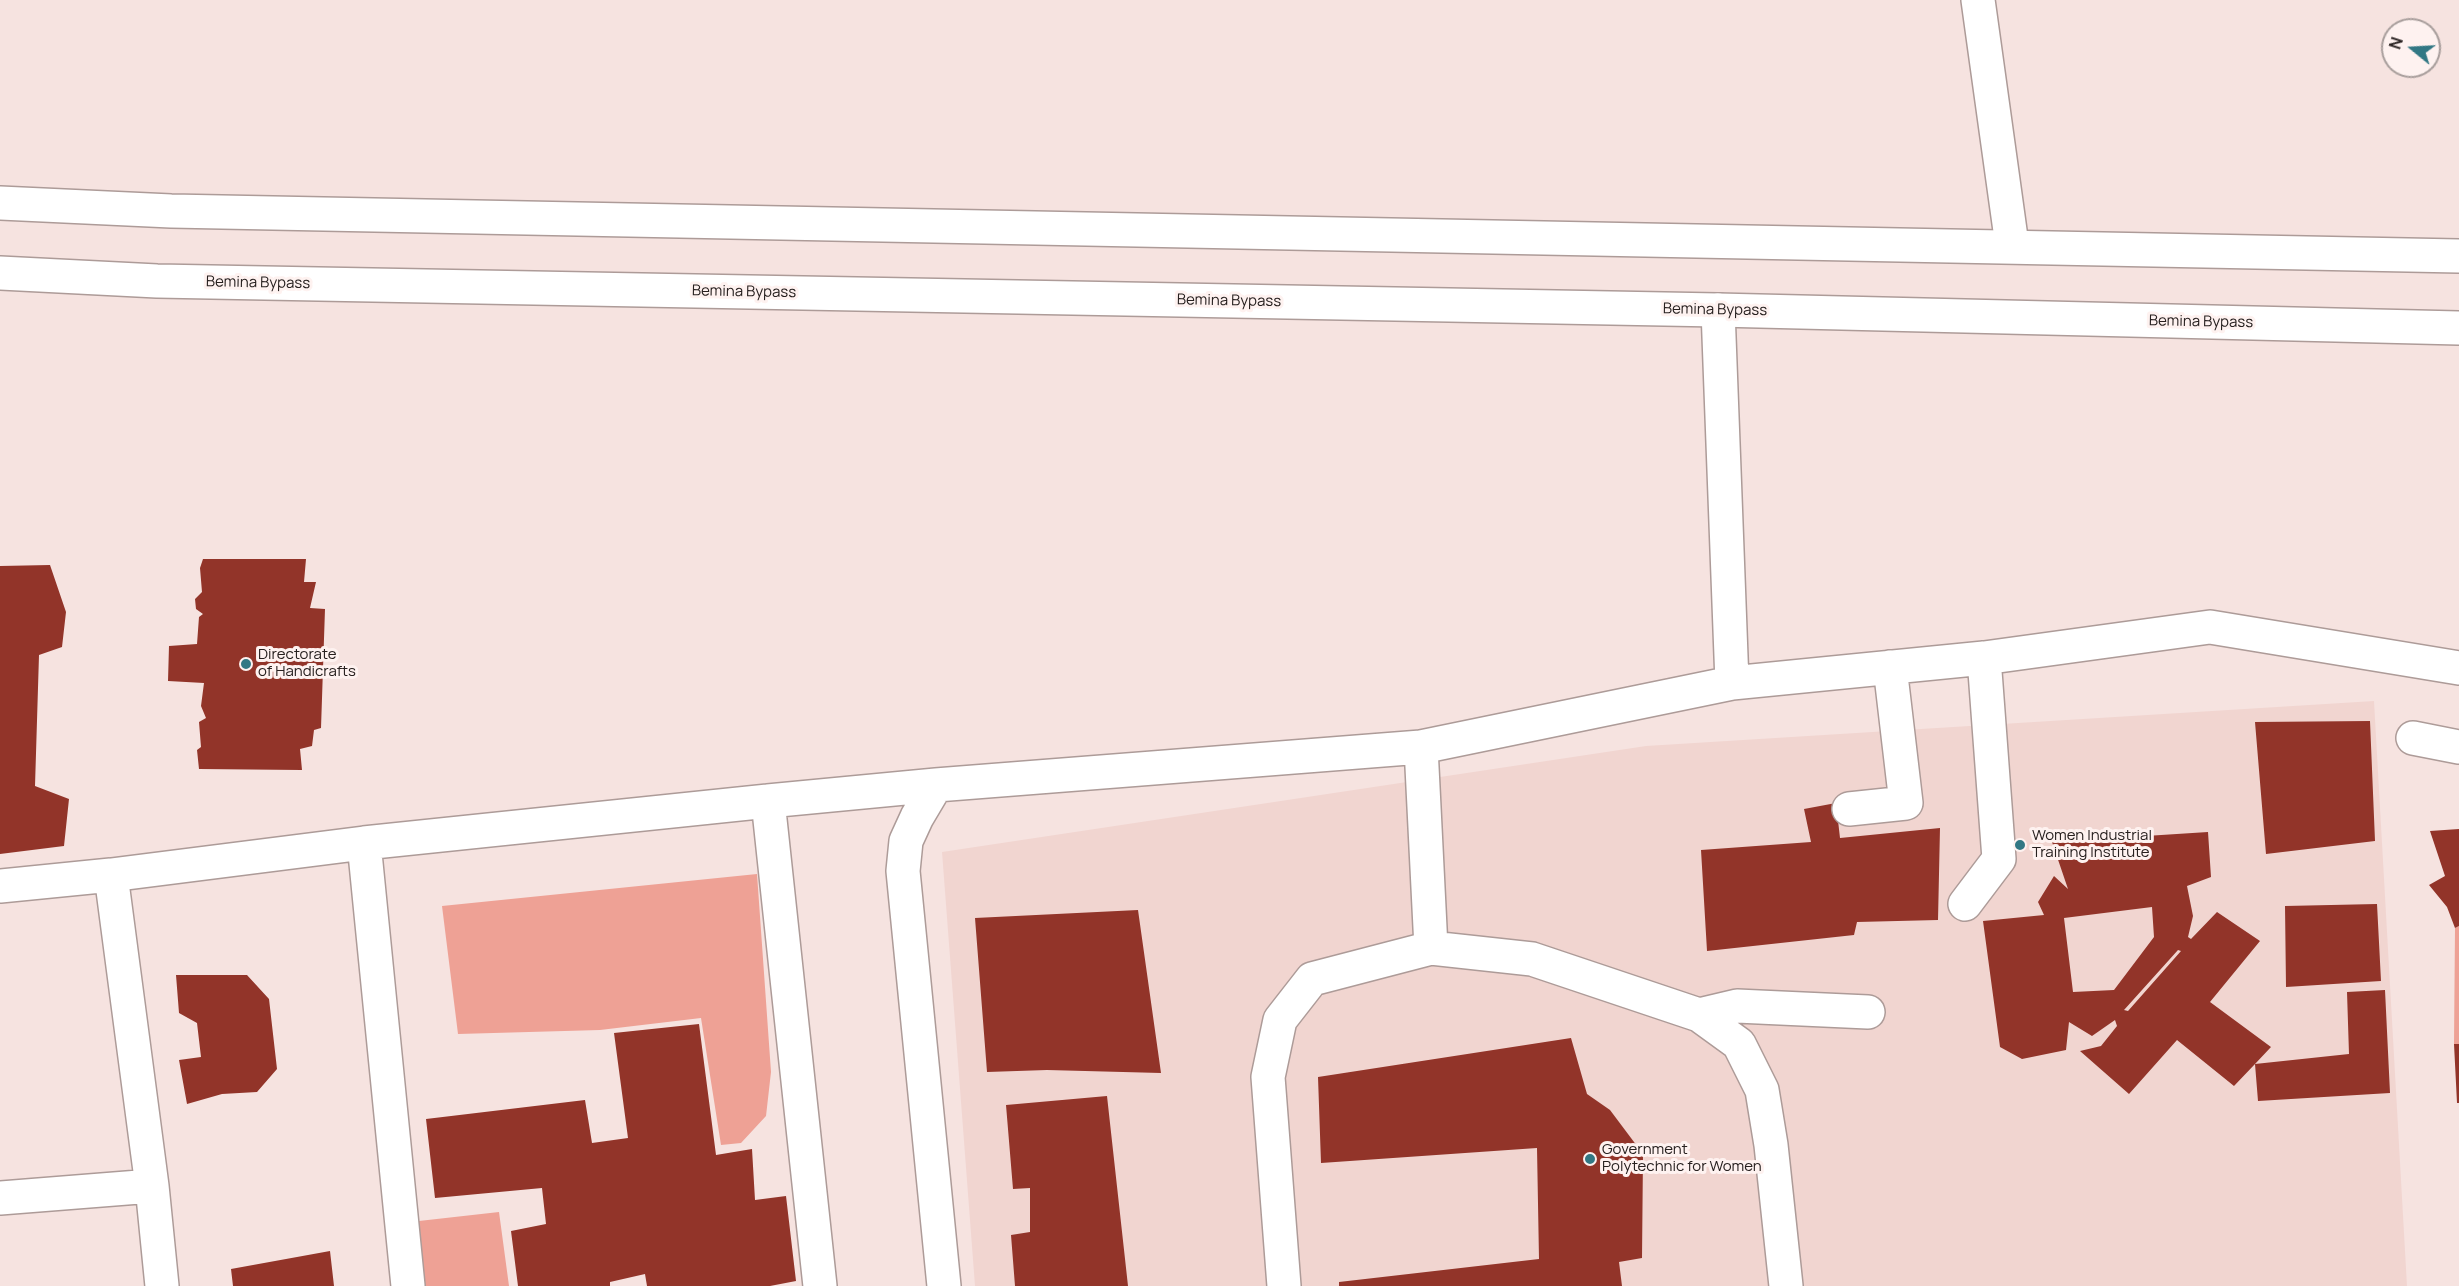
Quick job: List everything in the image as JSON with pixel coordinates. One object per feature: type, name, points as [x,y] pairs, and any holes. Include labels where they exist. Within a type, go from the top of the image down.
[{"type":"main road","points":[[1978,0],[2012,245]]},
{"type":"main road","points":[[0,203],[171,211],[2012,245],[2459,256]]},
{"type":"main road","name":"Bemina Bypass","points":[[0,273],[157,281],[1718,310],[2459,328]]},
{"type":"main road","points":[[1718,310],[1732,683]]},
{"type":"main road","points":[[0,885],[111,875],[364,843],[768,801],[936,785],[1421,747],[1732,683],[1984,658],[2210,627],[2459,668]]},
{"type":"main road","points":[[1965,904],[1999,859],[1984,658]]},
{"type":"main road","points":[[1849,809],[1906,803],[1890,667]]},
{"type":"main road","points":[[2413,738],[2459,747]]},
{"type":"main road","points":[[1421,747],[1431,948]]},
{"type":"main road","points":[[936,785],[906,841],[903,871],[944,1286]]},
{"type":"main road","points":[[768,801],[820,1286]]},
{"type":"main road","points":[[364,843],[408,1286]]},
{"type":"main road","points":[[111,875],[152,1186],[162,1286]]},
{"type":"main road","points":[[1284,1286],[1268,1077],[1280,1020],[1312,979],[1431,948],[1532,959],[1699,1015],[1739,1044],[1762,1090],[1771,1145],[1786,1286]]},
{"type":"main road","points":[[1699,1015],[1737,1006],[1868,1012]]},
{"type":"main road","points":[[0,1198],[152,1186]]},
{"type":"shaded area","points":[[2374,701],[2407,1286],[975,1286],[942,852],[1646,746]]},
{"type":"shaded area","points":[[757,874],[771,1072],[766,1116],[741,1143],[721,1145],[701,1018],[600,1030],[458,1034],[442,906]]},
{"type":"shaded area","points":[[2459,926],[2459,1044],[2454,1044],[2455,928]]},
{"type":"shaded area","points":[[499,1212],[509,1286],[416,1286],[410,1222]]},
{"type":"building","name":"Directorate of Handicrafts","points":[[203,559],[306,559],[304,582],[316,582],[310,608],[325,609],[321,728],[314,730],[312,746],[300,749],[302,770],[199,769],[197,750],[201,747],[199,722],[206,718],[201,706],[204,683],[168,681],[169,646],[197,644],[199,617],[203,614],[196,609],[195,599],[202,592],[200,568]]},
{"type":"building","points":[[50,565],[66,612],[62,647],[39,655],[35,786],[69,799],[64,846],[0,854],[0,566]]},
{"type":"building","points":[[2370,721],[2375,841],[2266,854],[2255,722]]},
{"type":"building","points":[[1836,803],[1840,838],[1940,828],[1938,920],[1857,922],[1854,935],[1707,951],[1701,850],[1811,842],[1804,809]]},
{"type":"building","points":[[2459,829],[2459,926],[2455,928],[2447,907],[2429,885],[2445,876],[2430,831]]},
{"type":"building","points":[[2208,832],[2211,877],[2187,886],[2193,916],[2188,937],[2191,939],[2217,912],[2260,941],[2210,1002],[2271,1047],[2234,1086],[2177,1040],[2129,1094],[2080,1051],[2101,1046],[2117,1026],[2115,1020],[2092,1036],[2069,1022],[2066,1050],[2022,1059],[2000,1047],[1983,921],[2044,915],[2038,902],[2054,876],[2068,889],[2052,842]],"holes":[[[2152,907],[2154,937],[2114,990],[2073,992],[2064,918]],[[2178,950],[2181,951],[2128,1011],[2124,1010]]]},
{"type":"building","points":[[2377,904],[2381,981],[2286,987],[2285,906]]},
{"type":"building","points":[[1138,910],[1161,1073],[1047,1070],[987,1072],[975,918]]},
{"type":"building","points":[[176,975],[247,975],[269,999],[277,1069],[257,1092],[222,1094],[187,1104],[179,1060],[201,1057],[197,1023],[179,1013]]},
{"type":"building","points":[[2385,990],[2390,1093],[2258,1101],[2255,1064],[2349,1054],[2347,992]]},
{"type":"building","points":[[699,1024],[716,1155],[752,1149],[755,1200],[786,1196],[796,1281],[770,1286],[647,1286],[645,1274],[610,1282],[610,1286],[518,1286],[511,1231],[546,1224],[542,1188],[435,1198],[426,1119],[585,1100],[592,1143],[628,1138],[614,1033]]},
{"type":"building","name":"Government Polytechnic for Women","points":[[1571,1038],[1587,1094],[1610,1110],[1643,1154],[1642,1258],[1619,1262],[1622,1286],[1339,1286],[1339,1282],[1539,1259],[1537,1148],[1321,1163],[1318,1077]]},
{"type":"building","points":[[2454,1044],[2459,1044],[2459,1103],[2457,1103]]},
{"type":"building","points":[[1107,1096],[1128,1286],[1015,1286],[1011,1235],[1030,1232],[1030,1188],[1013,1189],[1006,1105]]},
{"type":"building","points":[[330,1251],[334,1286],[233,1286],[231,1269]]},
{"type":"place","name":"Directorate of Handicrafts","points":[[246,664]]},
{"type":"place","name":"Women Industrial Training Institute","points":[[2020,845]]},
{"type":"place","name":"Government Polytechnic for Women","points":[[1590,1159]]}]
